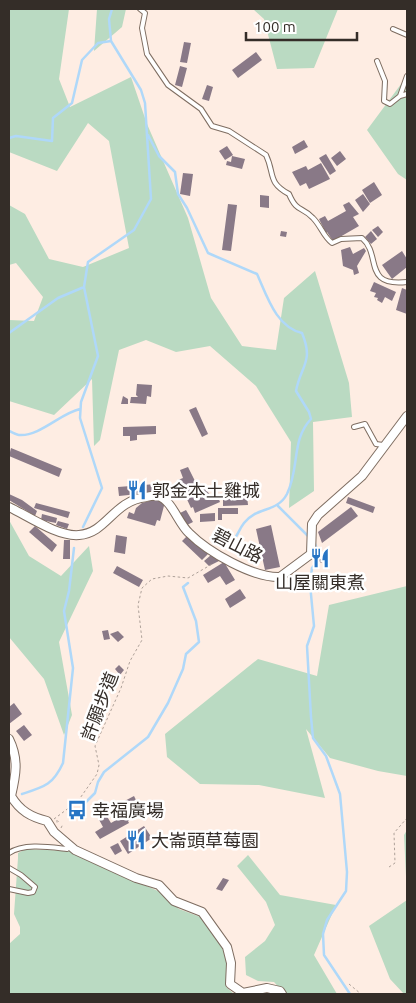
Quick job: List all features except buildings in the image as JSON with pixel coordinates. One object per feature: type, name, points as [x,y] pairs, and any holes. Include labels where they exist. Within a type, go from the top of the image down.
[{"type":"street","name":"碧山路","points":[[9,507],[32,521],[78,535],[92,532],[124,503],[134,498],[156,496],[166,500],[189,533],[223,556],[257,573],[271,577],[280,577],[311,554],[312,524],[318,516],[362,476],[407,416]]},
{"type":"street","points":[[9,739],[15,752],[17,771],[11,796],[25,812],[32,817],[47,820],[54,832],[70,846],[136,878],[158,885],[174,901],[202,912],[227,947],[231,963],[230,984],[236,989],[243,993],[267,988],[280,991],[282,994]]},
{"type":"lane","points":[[140,9],[145,13],[142,28],[147,54],[168,85],[201,109],[212,126],[229,131],[266,155],[272,180],[277,187],[289,194],[294,206],[312,216],[326,238],[332,243],[341,239],[362,238],[366,242],[375,268],[381,278],[391,283],[407,282]]},
{"type":"lane","points":[[393,29],[407,36]]},
{"type":"lane","points":[[377,62],[385,81],[384,101],[390,104],[400,96],[407,94]]},
{"type":"lane","points":[[400,96],[407,76]]},
{"type":"lane","points":[[354,427],[365,424],[376,444],[386,446]]},
{"type":"lane","points":[[9,853],[15,849],[67,849],[70,846]]},
{"type":"lane","points":[[9,868],[22,875],[34,887],[33,892],[28,894],[9,889]]},
{"type":"path","name":"許願步道","points":[[47,820],[54,819],[78,801],[97,774],[99,766],[95,746],[121,688],[130,661],[142,640],[138,604],[142,588],[152,579],[168,576],[188,578],[223,556]]},
{"type":"path","points":[[389,867],[395,863],[394,833],[407,818]]},
{"type":"path","points":[[62,832],[63,824]]},
{"type":"path","points":[[348,984],[361,994]]},
{"type":"green space","points":[[9,9],[69,9],[59,79],[70,107],[131,77],[147,124],[188,218],[211,298],[242,346],[276,350],[284,298],[315,271],[349,383],[352,417],[313,422],[314,491],[289,508],[291,442],[256,386],[210,346],[176,352],[146,340],[119,350],[100,440],[94,446],[92,379],[54,415],[9,401],[9,320],[34,321],[43,297],[16,263],[9,265],[9,205],[25,214],[49,259],[83,267],[129,248],[109,141],[88,123],[57,171],[9,152]]},
{"type":"green space","points":[[97,9],[126,9],[122,27],[94,51]]},
{"type":"green space","points":[[253,9],[338,9],[314,68],[277,69],[264,19]]},
{"type":"green space","points":[[407,76],[407,180],[398,174],[367,130]]},
{"type":"green space","points":[[9,520],[29,556],[61,576],[89,546],[93,571],[59,642],[72,715],[64,735],[44,679],[9,637]]},
{"type":"green space","points":[[407,586],[407,776],[378,771],[330,758],[306,729],[325,798],[259,785],[200,784],[167,757],[165,734],[258,659],[317,676],[329,605]]},
{"type":"green space","points":[[407,830],[407,897],[404,835]]},
{"type":"green space","points":[[26,849],[70,851],[90,857],[122,875],[158,891],[179,909],[203,918],[226,952],[228,962],[226,987],[234,994],[9,994],[9,944],[20,934],[20,927],[14,914],[18,853]]},
{"type":"green space","points":[[248,855],[280,895],[336,905],[314,955],[337,994],[285,994],[274,982],[258,981],[246,975],[245,957],[265,941],[275,925],[266,902],[237,866]]},
{"type":"green space","points":[[407,900],[407,994],[404,994],[390,979],[369,926]]},
{"type":"waterway","points":[[9,138],[16,136],[52,141],[53,118],[72,103],[82,60],[98,43],[111,41],[109,19],[112,9]]},
{"type":"waterway","points":[[83,527],[102,488],[80,418],[81,402],[98,356],[84,287],[88,262],[134,230],[151,199],[145,103],[141,90],[111,41]]},
{"type":"waterway","points":[[148,135],[159,156],[175,172],[178,194],[187,208],[208,253],[257,274],[269,301],[279,317],[293,330],[302,333],[307,351],[307,357],[296,391],[309,412],[311,419],[305,427],[298,445],[291,484],[287,494],[278,504],[249,518],[227,547]]},
{"type":"waterway","points":[[9,333],[58,298],[84,287]]},
{"type":"waterway","points":[[9,431],[19,435],[35,432],[80,409]]},
{"type":"waterway","points":[[278,506],[310,538]]},
{"type":"waterway","points":[[315,544],[320,558],[312,568],[310,584],[314,626],[307,646],[313,738],[326,756],[340,794],[347,872],[346,891],[327,920],[323,934],[324,955],[350,994]]},
{"type":"waterway","points":[[22,794],[51,781],[63,763],[73,668],[64,611],[69,591],[74,548]]},
{"type":"waterway","points":[[84,804],[95,793],[98,782],[104,772],[148,737],[168,703],[183,669],[186,654],[199,642],[196,621],[183,587],[188,583]]},
{"type":"place","name":"郭金本土雞城","points":[[137,490]]},
{"type":"place","name":"山屋關東煮","points":[[320,558]]},
{"type":"place","name":"幸福廣場","points":[[77,810]]},
{"type":"place","name":"大崙頭草莓園","points":[[136,840]]}]
